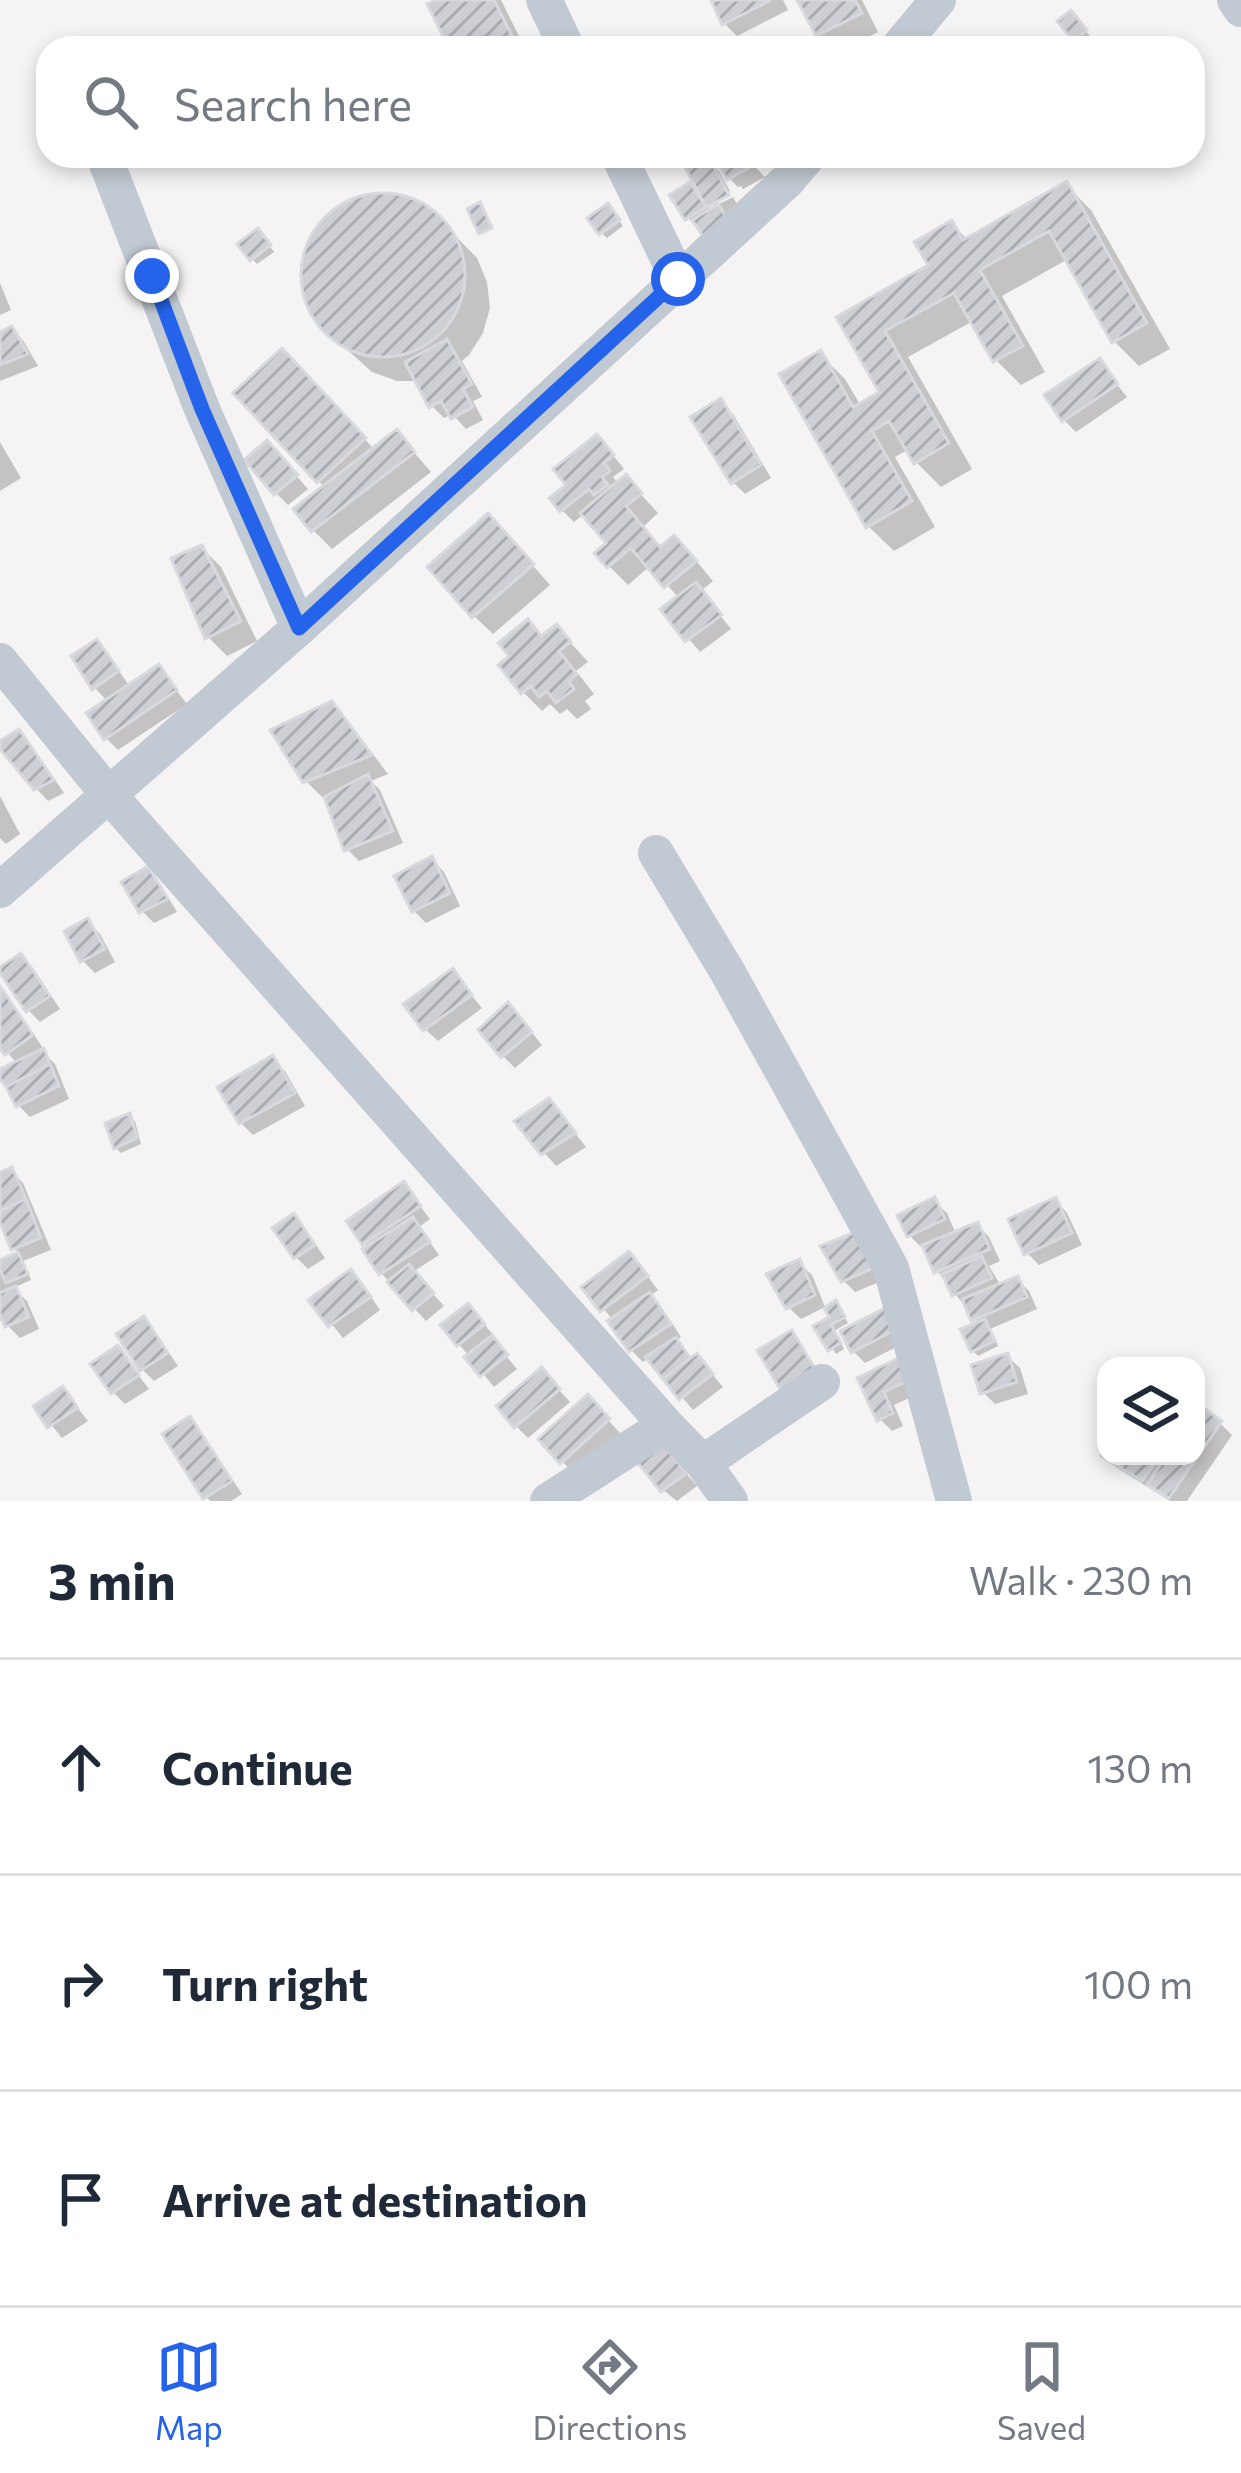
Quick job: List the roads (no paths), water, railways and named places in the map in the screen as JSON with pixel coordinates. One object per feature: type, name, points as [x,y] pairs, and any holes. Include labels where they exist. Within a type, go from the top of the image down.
[{"type":"street","points":[[544,0],[561,36]]},
{"type":"street","points":[[908,36],[938,0]]},
{"type":"street","points":[[1235,0],[1241,9]]},
{"type":"street","points":[[109,168],[202,409],[299,628]]},
{"type":"street","points":[[625,168],[678,279]]},
{"type":"street","points":[[0,890],[299,628],[798,168]]},
{"type":"street","points":[[0,662],[108,794],[703,1463],[730,1501]]},
{"type":"street","points":[[656,853],[727,970],[891,1268],[954,1501]]},
{"type":"street","points":[[703,1463],[822,1382]]},
{"type":"street","points":[[548,1501],[666,1425]]}]
